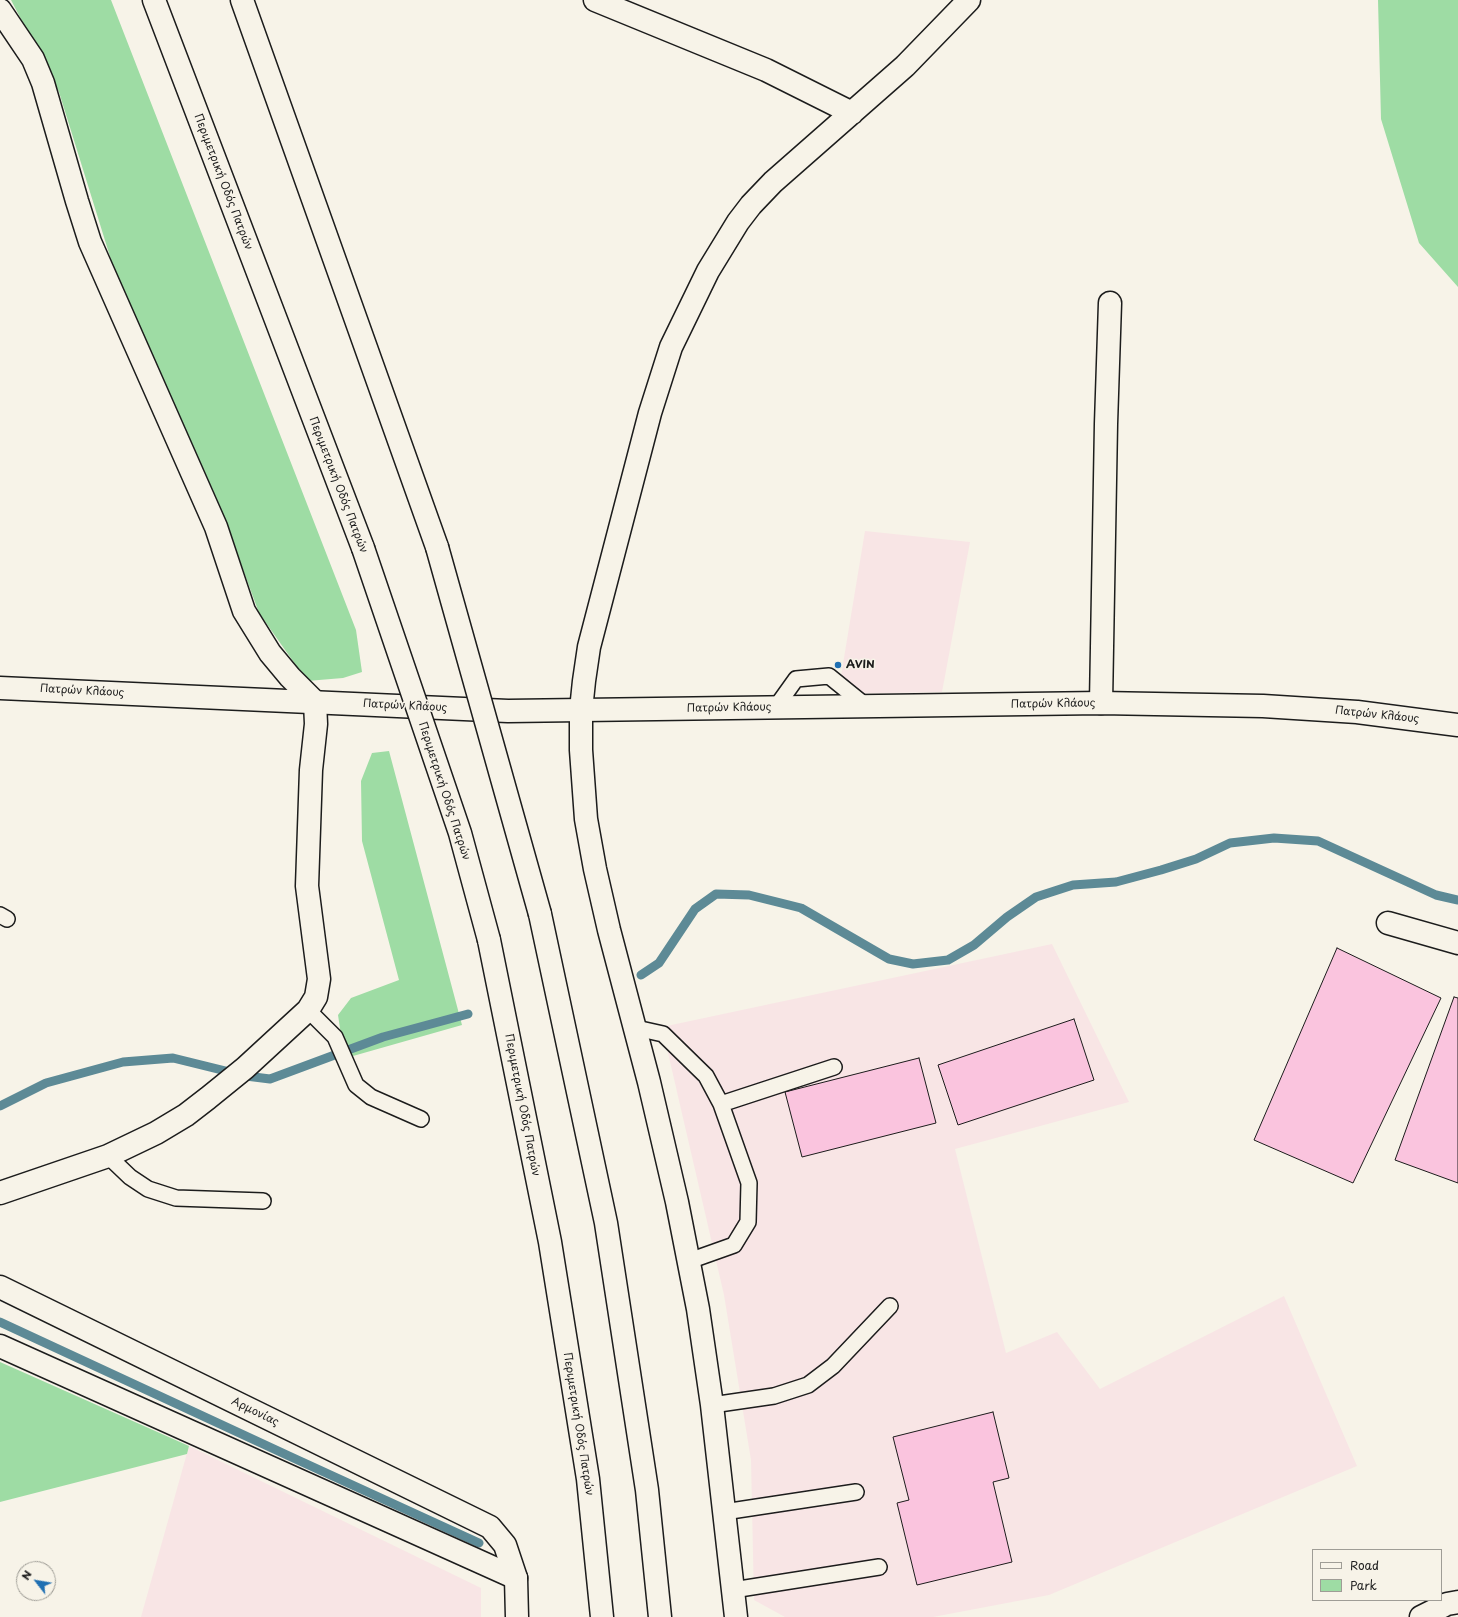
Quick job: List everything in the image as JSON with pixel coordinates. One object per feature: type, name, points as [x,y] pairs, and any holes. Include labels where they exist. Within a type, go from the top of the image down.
[{"type":"main road","name":"Περιμετρική Οδός Πατρών","points":[[154,0],[363,548],[460,833],[489,940],[550,1242],[588,1479],[602,1617]]},
{"type":"main road","points":[[242,0],[437,547],[540,914],[606,1223],[647,1490],[660,1617]]},
{"type":"main road","points":[[595,0],[766,70],[852,113]]},
{"type":"main road","points":[[736,1617],[712,1405],[698,1309],[689,1261],[636,1028],[609,930],[586,819],[581,750],[581,710],[584,681],[595,622],[650,413],[671,347],[708,271],[738,222],[751,205],[788,167],[905,66],[969,0]]},
{"type":"main road","points":[[0,10],[34,59],[43,83],[90,242],[211,515],[244,611],[270,654],[315,702],[316,724],[311,770],[307,886],[319,979],[316,997],[308,1010],[245,1068],[186,1115],[156,1133],[108,1156],[0,1193]]},
{"type":"main road","points":[[1101,703],[1106,424],[1110,303]]},
{"type":"main road","name":"Πατρών Κλάους","points":[[0,688],[508,711],[1101,703],[1263,706],[1314,708],[1458,725]]},
{"type":"main road","points":[[1388,923],[1458,943]]},
{"type":"main road","name":"Αρμονίας","points":[[0,1287],[490,1527],[505,1545],[516,1578]]},
{"type":"main road","points":[[0,1346],[516,1578],[518,1617]]},
{"type":"main road","points":[[1421,1617],[1447,1604],[1458,1602]]},
{"type":"lane","points":[[776,707],[796,679],[829,676],[866,706]]},
{"type":"lane","points":[[308,1010],[335,1037],[353,1081],[362,1091],[377,1100],[421,1119]]},
{"type":"lane","points":[[636,1028],[663,1034],[706,1076],[721,1104],[749,1183],[748,1222],[734,1245],[689,1261]]},
{"type":"lane","points":[[721,1104],[834,1067]]},
{"type":"lane","points":[[108,1156],[130,1177],[148,1189],[176,1198],[263,1201]]},
{"type":"lane","points":[[712,1405],[774,1396],[808,1385],[832,1366],[890,1306]]},
{"type":"lane","points":[[724,1512],[856,1492]]},
{"type":"lane","points":[[733,1590],[879,1567]]},
{"type":"shaded area","points":[[865,531],[970,542],[942,692],[838,694]]},
{"type":"shaded area","points":[[1052,944],[1129,1102],[955,1149],[1006,1353],[1057,1332],[1100,1389],[1284,1296],[1357,1466],[1049,1595],[933,1617],[785,1617],[754,1600],[751,1460],[724,1295],[662,1027]]},
{"type":"shaded area","points":[[189,1446],[481,1588],[481,1617],[141,1617]]},
{"type":"green space","points":[[11,0],[111,0],[356,630],[362,672],[343,678],[307,681],[259,613],[219,504],[112,263],[59,92]]},
{"type":"green space","points":[[1378,0],[1458,0],[1458,287],[1419,243],[1381,119]]},
{"type":"green space","points":[[389,751],[462,1025],[353,1056],[341,1035],[338,1015],[351,998],[399,980],[362,841],[361,781],[372,753]]},
{"type":"green space","points":[[0,1362],[189,1446],[187,1454],[0,1502]]},
{"type":"building","points":[[1337,948],[1441,998],[1353,1183],[1254,1140]]},
{"type":"building","points":[[1454,997],[1458,998],[1458,1183],[1395,1160]]},
{"type":"building","points":[[1074,1019],[1094,1080],[958,1125],[938,1065]]},
{"type":"building","points":[[919,1058],[936,1123],[802,1157],[785,1092]]},
{"type":"building","points":[[993,1412],[1009,1478],[993,1482],[1012,1562],[917,1585],[897,1503],[909,1500],[893,1437]]},
{"type":"waterway","points":[[641,975],[659,963],[695,909],[716,894],[749,895],[801,908],[889,959],[913,964],[948,960],[974,945],[1007,917],[1036,897],[1073,885],[1116,882],[1161,870],[1196,859],[1230,843],[1274,838],[1318,841],[1436,895],[1458,900]]},
{"type":"waterway","points":[[0,1106],[46,1083],[123,1062],[173,1058],[246,1076],[270,1079],[383,1037],[468,1014]]},
{"type":"waterway","points":[[0,1322],[479,1543]]},
{"type":"place","name":"AVIN","points":[[838,665]]}]
